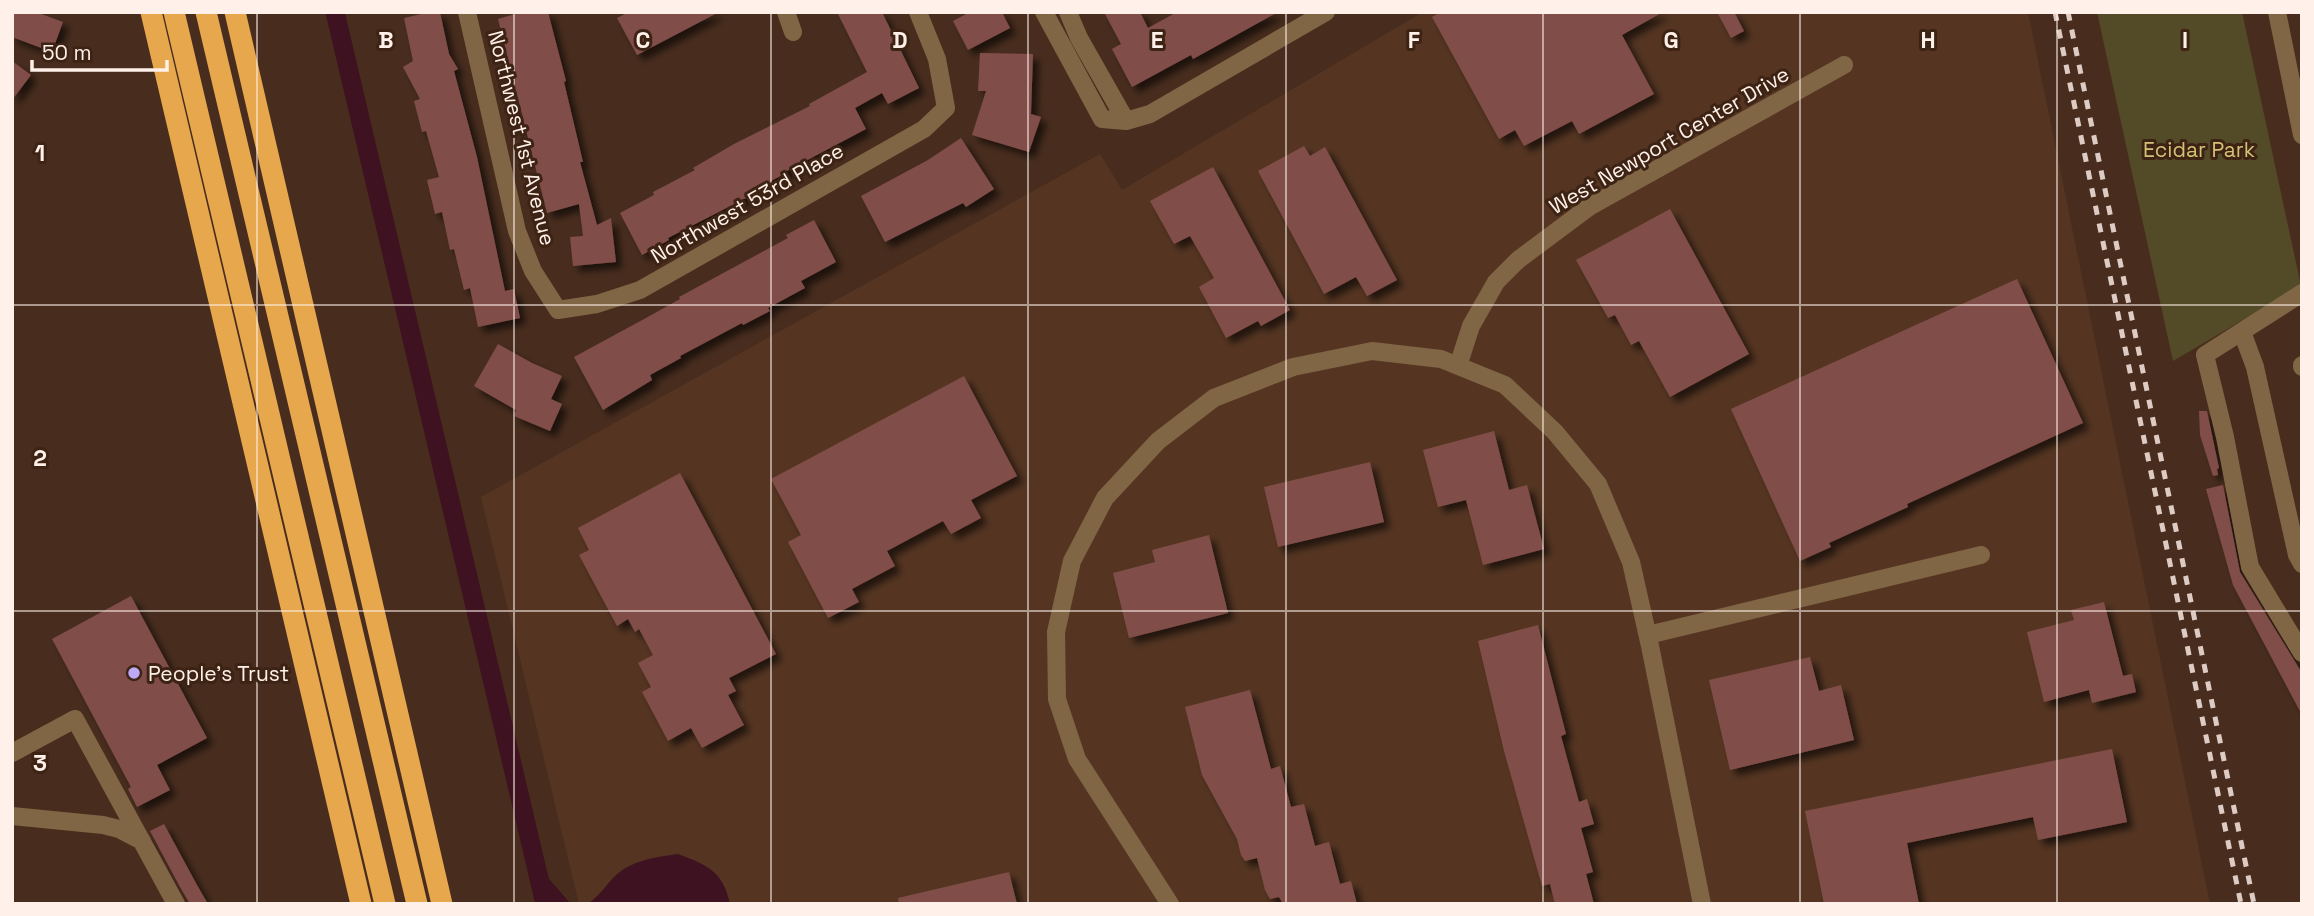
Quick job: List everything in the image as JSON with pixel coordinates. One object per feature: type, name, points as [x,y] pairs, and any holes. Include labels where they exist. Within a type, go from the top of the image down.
[{"type":"highway","points":[[151,12],[361,904]]},
{"type":"highway","points":[[174,12],[385,904]]},
{"type":"highway","points":[[206,12],[417,904]]},
{"type":"highway","points":[[235,12],[442,904]]},
{"type":"street","name":"Northwest 1st Avenue","points":[[467,12],[517,231],[533,271],[558,310]]},
{"type":"street","points":[[786,12],[793,32]]},
{"type":"street","name":"Northwest 53rd Place","points":[[558,310],[597,304],[640,290],[924,129],[946,108],[937,59],[918,12]]},
{"type":"street","points":[[1044,12],[1102,119],[1126,121],[1150,114],[1326,12]]},
{"type":"street","points":[[1068,12],[1079,38],[1126,121]]},
{"type":"street","points":[[2277,12],[2302,135]]},
{"type":"street","name":"West Newport Center Drive","points":[[1458,366],[1471,326],[1496,282],[1518,260],[1589,207],[1844,65]]},
{"type":"street","points":[[2302,293],[2205,355],[2225,437],[2250,567],[2302,653]]},
{"type":"street","points":[[2242,331],[2255,368],[2297,555],[2302,564]]},
{"type":"street","points":[[1170,904],[1077,759],[1057,699],[1056,632],[1072,561],[1105,498],[1158,441],[1214,398],[1293,367],[1372,351],[1441,359],[1505,386],[1555,432],[1598,484],[1631,562],[1702,904]]},
{"type":"street","points":[[1648,635],[1981,555]]},
{"type":"street","points":[[12,753],[75,719],[176,904]]},
{"type":"street","points":[[12,816],[103,825],[119,829],[142,841]]},
{"type":"shaded area","points":[[1423,12],[2028,12],[2210,904],[579,904],[481,497],[1100,154],[1122,190]]},
{"type":"shaded area","points":[[678,854],[712,871],[723,884],[730,904],[587,904],[629,866]]},
{"type":"shaded area","points":[[535,863],[571,904],[545,904]]},
{"type":"green space","name":"Ecidar Park","points":[[2097,12],[2242,12],[2301,286],[2173,361]]},
{"type":"building","points":[[12,12],[36,12],[63,22],[52,52],[12,37]]},
{"type":"building","points":[[440,12],[449,54],[458,69],[454,71],[477,157],[505,291],[514,289],[520,318],[478,327],[470,288],[464,290],[454,249],[450,250],[442,212],[435,214],[427,180],[439,177],[414,101],[420,99],[403,67],[413,61],[404,18]]},
{"type":"building","points":[[522,12],[548,12],[566,81],[564,82],[583,162],[580,162],[597,225],[611,218],[616,262],[573,266],[570,237],[583,236],[579,204],[547,213],[498,19]]},
{"type":"building","points":[[629,12],[719,12],[637,55],[617,18]]},
{"type":"building","points":[[837,12],[882,12],[919,88],[888,104],[882,93],[855,108],[866,129],[783,173],[744,196],[746,198],[668,238],[669,240],[642,255],[620,213],[654,195],[653,192],[695,170],[693,168],[734,144],[810,106],[809,104],[867,72]]},
{"type":"building","points":[[970,12],[1002,12],[1010,28],[968,50],[953,21]]},
{"type":"building","points":[[1104,12],[1140,12],[1148,28],[1177,12],[1278,12],[1193,59],[1191,55],[1132,87],[1112,49],[1121,44]]},
{"type":"building","points":[[1441,12],[1663,12],[1622,35],[1654,94],[1579,134],[1572,121],[1524,146],[1515,130],[1499,139],[1432,17]]},
{"type":"building","points":[[1717,12],[1734,12],[1744,31],[1731,38]]},
{"type":"building","points":[[980,53],[1033,54],[1031,114],[1041,117],[1029,152],[972,135],[986,91],[978,91]]},
{"type":"building","points":[[12,61],[31,75],[12,100]]},
{"type":"building","points":[[961,138],[994,189],[966,207],[963,203],[885,242],[861,196],[928,160]]},
{"type":"building","points":[[1304,146],[1310,156],[1325,147],[1397,280],[1367,296],[1356,277],[1324,294],[1258,171]]},
{"type":"building","points":[[1213,167],[1290,310],[1261,326],[1258,321],[1226,338],[1199,287],[1214,278],[1190,236],[1174,244],[1150,201]]},
{"type":"building","points":[[1670,209],[1749,354],[1670,397],[1639,341],[1631,345],[1615,315],[1608,318],[1576,260]]},
{"type":"building","points":[[814,220],[836,262],[801,281],[805,288],[768,308],[770,311],[680,356],[681,358],[650,375],[652,380],[603,410],[574,357],[788,238],[786,235]]},
{"type":"building","points":[[2017,279],[2083,423],[1907,504],[1908,507],[1829,543],[1831,547],[1800,561],[1731,409]]},
{"type":"building","points":[[498,344],[562,376],[551,399],[562,404],[550,431],[514,416],[516,410],[474,386]]},
{"type":"building","points":[[964,376],[1017,476],[971,500],[981,518],[951,534],[943,521],[887,551],[895,566],[852,589],[859,602],[828,618],[788,542],[801,535],[771,479]]},
{"type":"building","points":[[2199,411],[2207,411],[2219,468],[2218,475],[2213,476],[2200,435]]},
{"type":"building","points":[[1494,431],[1509,490],[1527,485],[1544,549],[1483,565],[1466,500],[1438,507],[1423,450]]},
{"type":"building","points":[[1370,462],[1384,522],[1278,547],[1264,487]]},
{"type":"building","points":[[680,473],[776,654],[729,678],[736,691],[728,695],[744,725],[702,748],[691,728],[668,741],[642,692],[651,687],[638,663],[653,655],[639,629],[635,632],[628,619],[617,626],[579,555],[589,550],[578,528]]},
{"type":"building","points":[[2223,485],[2240,572],[2302,673],[2302,715],[2233,585],[2206,489]]},
{"type":"building","points":[[1209,535],[1228,613],[1129,638],[1113,573],[1155,562],[1152,550]]},
{"type":"building","points":[[131,596],[207,738],[157,765],[170,790],[137,807],[128,789],[131,787],[52,639]]},
{"type":"building","points":[[2104,602],[2123,676],[2132,674],[2136,692],[2092,703],[2089,690],[2044,702],[2027,632],[2074,620],[2071,610]]},
{"type":"building","points":[[1538,625],[1566,734],[1561,736],[1579,802],[1587,799],[1594,824],[1581,828],[1593,872],[1586,874],[1594,904],[1555,904],[1550,884],[1542,886],[1504,751],[1478,641]]},
{"type":"building","points":[[1810,657],[1819,691],[1841,685],[1854,740],[1730,770],[1709,680]]},
{"type":"building","points":[[1250,690],[1271,769],[1280,766],[1291,807],[1304,804],[1315,846],[1329,842],[1340,884],[1351,881],[1357,904],[1283,904],[1279,897],[1270,899],[1257,858],[1245,861],[1241,855],[1237,839],[1202,775],[1185,707]]},
{"type":"building","points":[[2112,749],[2127,822],[2038,840],[2033,817],[1907,843],[1919,904],[1824,904],[1805,811]]},
{"type":"building","points":[[164,824],[208,904],[190,904],[180,887],[150,831]]},
{"type":"building","points":[[1009,872],[1017,904],[899,904],[898,898]]},
{"type":"waterway","points":[[335,12],[545,904]]},
{"type":"railway","points":[[2055,12],[2241,904]]},
{"type":"railway","points":[[2068,12],[2254,904]]},
{"type":"place","name":"People's Trust","points":[[134,673]]}]
